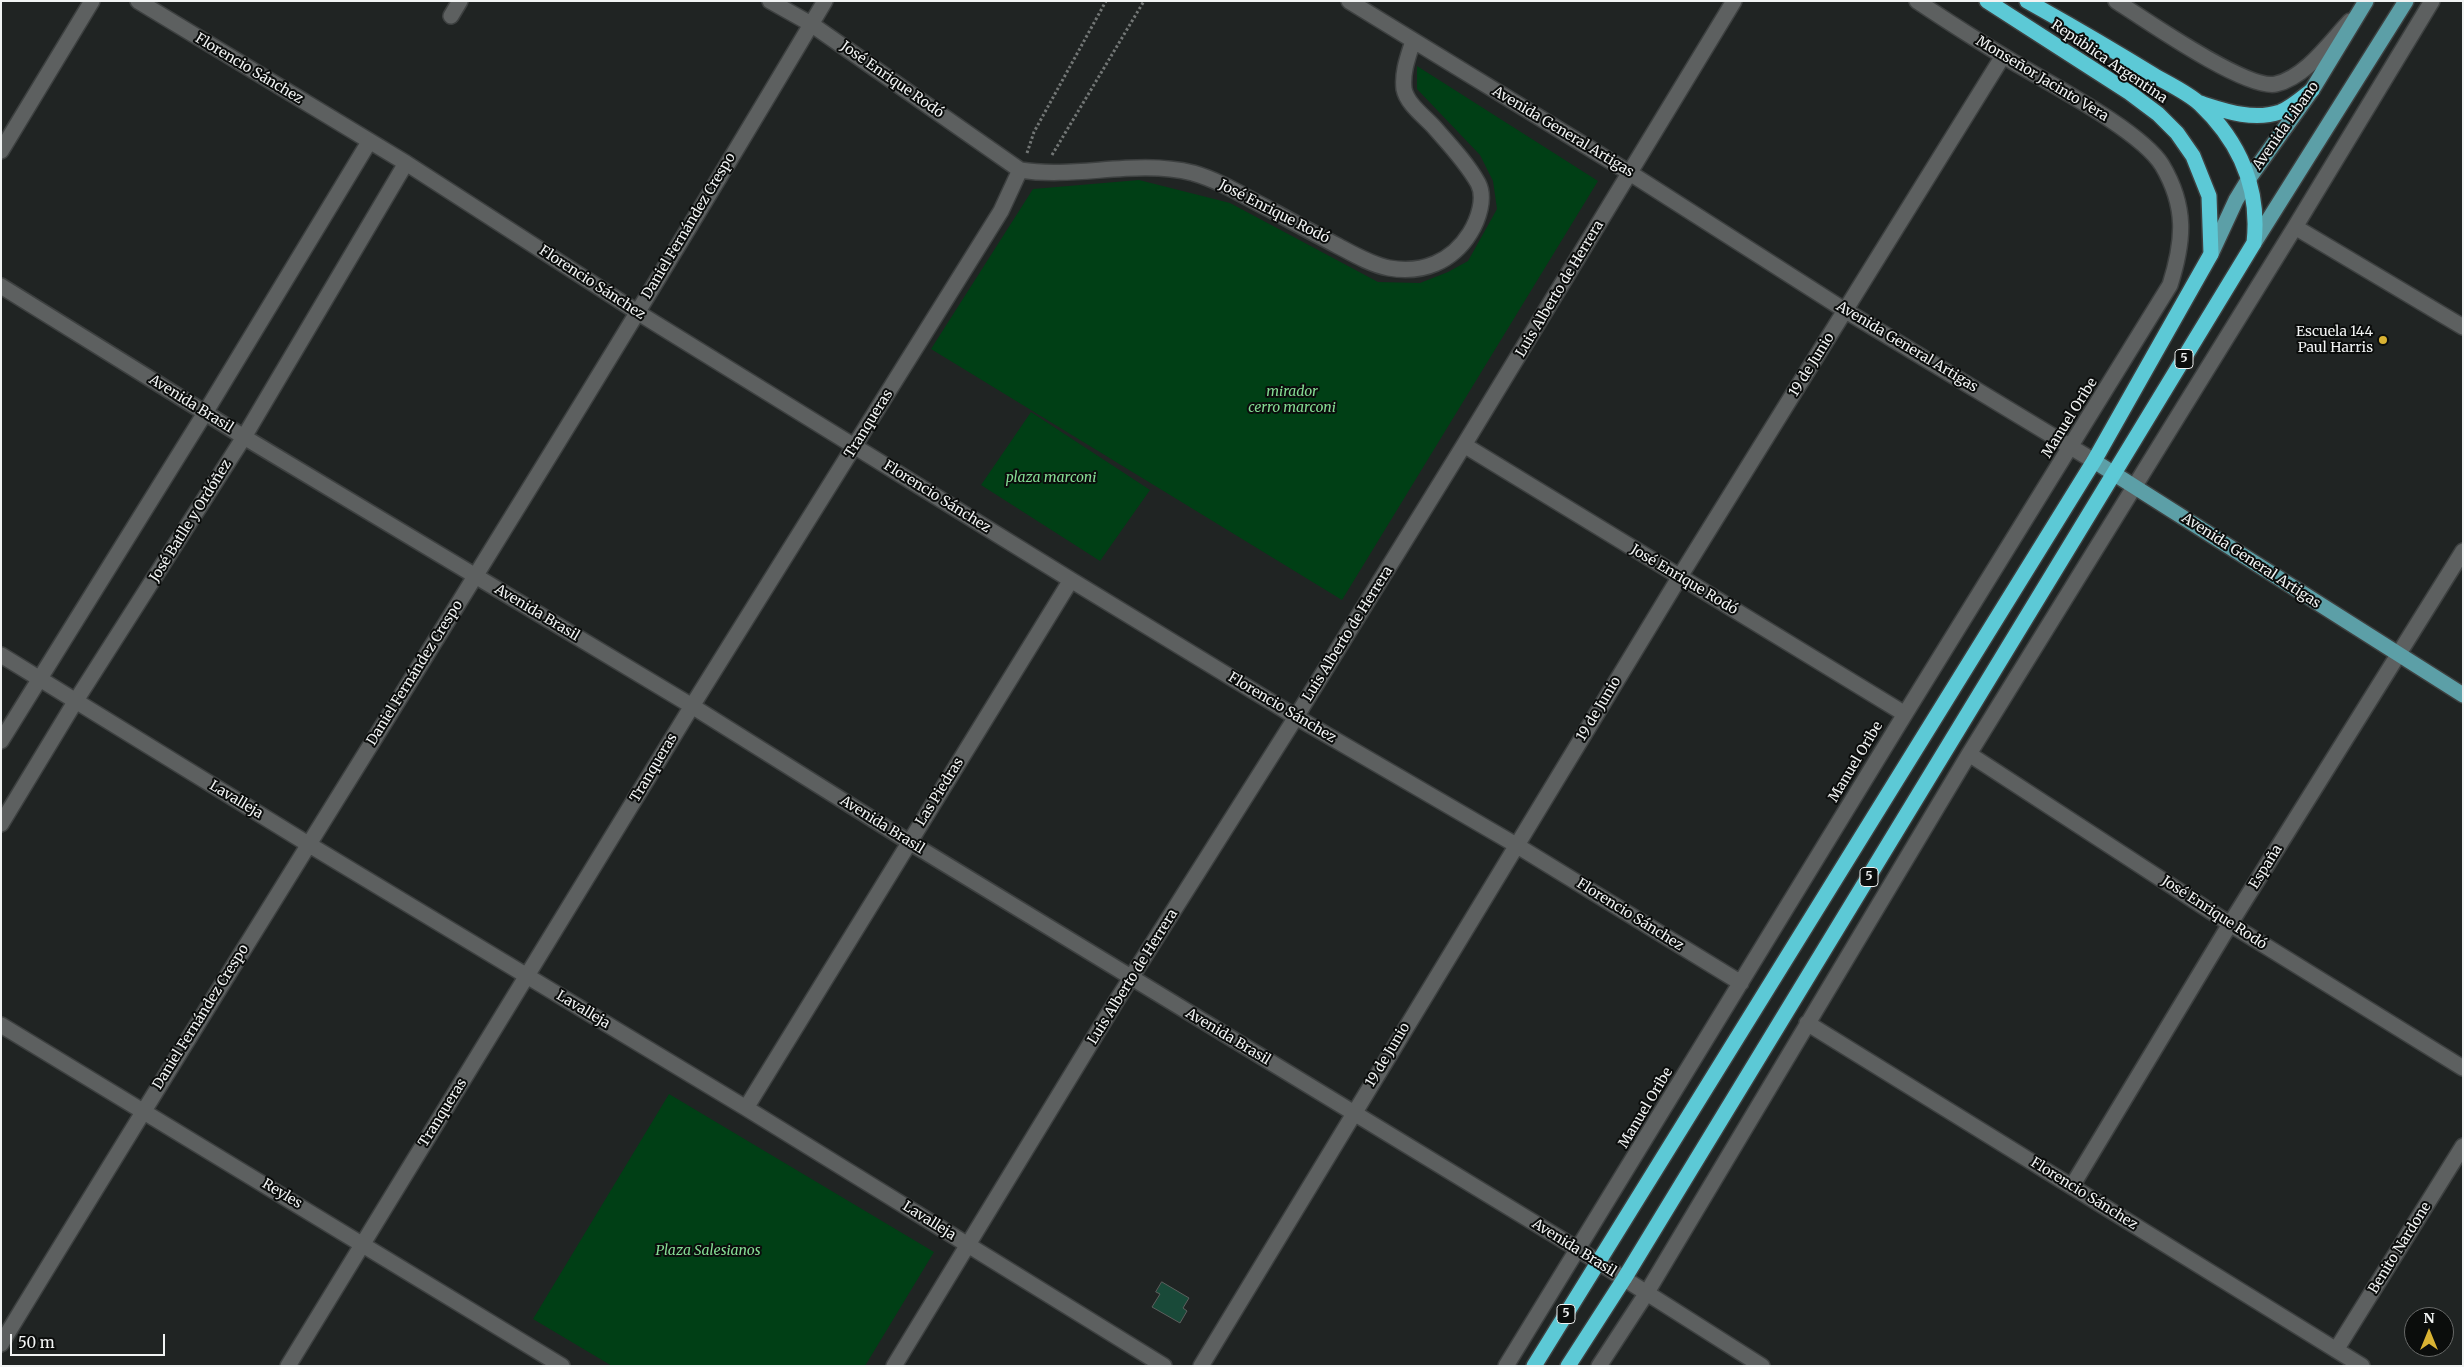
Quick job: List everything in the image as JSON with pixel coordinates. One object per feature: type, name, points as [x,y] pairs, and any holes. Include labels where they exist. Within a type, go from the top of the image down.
[{"type":"highway","name":"República Argentina","points":[[1987,1],[2123,88],[2158,114],[2177,133],[2193,156],[2209,196],[2211,254]]},
{"type":"highway","name":"República Argentina","points":[[2027,1],[2110,48],[2199,103],[2221,128],[2250,177],[2256,221],[2254,243]]},
{"type":"highway","points":[[2199,103],[2226,112],[2262,116],[2280,112],[2312,90]]},
{"type":"highway","name":"5","points":[[1568,1366],[1624,1279],[2254,243]]},
{"type":"highway","name":"5","points":[[1534,1366],[2094,461],[2211,254]]},
{"type":"main road","name":"5","points":[[2254,243],[2406,1]]},
{"type":"main road","name":"Avenida Libano","points":[[2211,254],[2236,200],[2250,177],[2312,90],[2363,6]]},
{"type":"main road","name":"Avenida General Artigas","points":[[2094,461],[2463,695]]},
{"type":"street","points":[[1,151],[92,1]]},
{"type":"street","name":"Florencio Sánchez","points":[[138,1],[406,163],[637,312],[1071,580],[1296,717],[1516,845],[1741,983]]},
{"type":"street","points":[[451,16],[460,1]]},
{"type":"street","name":"José Enrique Rodó","points":[[770,1],[811,24],[1020,170],[1041,173],[1126,167],[1160,168],[1193,174],[1229,187],[1348,251],[1387,268],[1408,270],[1434,266],[1456,253],[1470,234],[1477,218],[1481,198],[1479,184],[1461,158],[1414,107],[1404,91],[1403,75],[1413,41]]},
{"type":"street","name":"Daniel Fernández Crespo","points":[[1,1344],[143,1110],[637,312],[825,1]]},
{"type":"street","name":"Avenida General Artigas","points":[[1349,1],[1630,173],[1846,311],[2094,461]]},
{"type":"street","name":"Luis Alberto de Herrera","points":[[894,1366],[1131,978],[1296,717],[1464,445],[1734,1]]},
{"type":"street","name":"Monseñor Jacinto Vera","points":[[1916,1],[2103,116],[2135,139],[2161,164]]},
{"type":"street","points":[[2116,1],[2237,74],[2258,83],[2275,84],[2290,78],[2307,66],[2363,6]]},
{"type":"street","points":[[1599,1366],[1646,1294],[1969,754],[2133,486],[2295,227],[2432,1]]},
{"type":"street","name":"19 de Junio","points":[[1201,1366],[1679,578],[2004,56]]},
{"type":"street","points":[[1,741],[205,413],[369,142]]},
{"type":"street","name":"José Batlle y Ordóñez","points":[[1,824],[75,702],[244,437],[406,163]]},
{"type":"street","name":"Manuel Oribe","points":[[1506,1366],[1579,1250],[1905,714],[2170,286],[2178,262],[2182,227],[2175,194],[2161,164]]},
{"type":"street","name":"Tranqueras","points":[[288,1366],[692,706],[1001,211],[1020,170]]},
{"type":"street","points":[[2295,227],[2463,327]]},
{"type":"street","name":"Avenida Brasil","points":[[1,286],[244,437],[692,706],[909,842],[1579,1250],[1762,1366]]},
{"type":"street","name":"José Enrique Rodó","points":[[1464,445],[1679,578],[1905,714]]},
{"type":"street","name":"España","points":[[2072,1186],[2230,924],[2463,551]]},
{"type":"street","name":"Las Piedras","points":[[746,1108],[1071,580]]},
{"type":"street","name":"Lavalleja","points":[[1,655],[308,844],[746,1108],[1164,1366]]},
{"type":"street","name":"José Enrique Rodó","points":[[1969,754],[2230,924],[2463,1068]]},
{"type":"street","name":"Florencio Sánchez","points":[[1807,1023],[2362,1366]]},
{"type":"street","name":"Reyles","points":[[1,1024],[562,1366]]},
{"type":"street","name":"Benito Nardone","points":[[2336,1350],[2463,1146]]},
{"type":"path","points":[[1020,170],[1034,132],[1106,1]]},
{"type":"path","points":[[1041,173],[1144,1]]},
{"type":"green space","name":"mirador cerro marconi","points":[[1417,66],[1598,181],[1342,600],[931,349],[1033,189],[1139,180],[1230,203],[1378,282],[1420,283],[1448,272],[1468,261],[1497,209],[1493,181],[1480,155],[1417,89]]},
{"type":"green space","name":"plaza marconi","points":[[1031,412],[1150,490],[1100,561],[981,485]]},
{"type":"green space","name":"Plaza Salesianos","points":[[669,1094],[934,1252],[865,1366],[612,1366],[533,1319]]},
{"type":"building","points":[[1162,1282],[1189,1298],[1183,1308],[1187,1311],[1180,1323],[1152,1307],[1160,1294],[1156,1292]]},
{"type":"place","name":"Escuela 144 Paul Harris","points":[[2383,340]]}]
